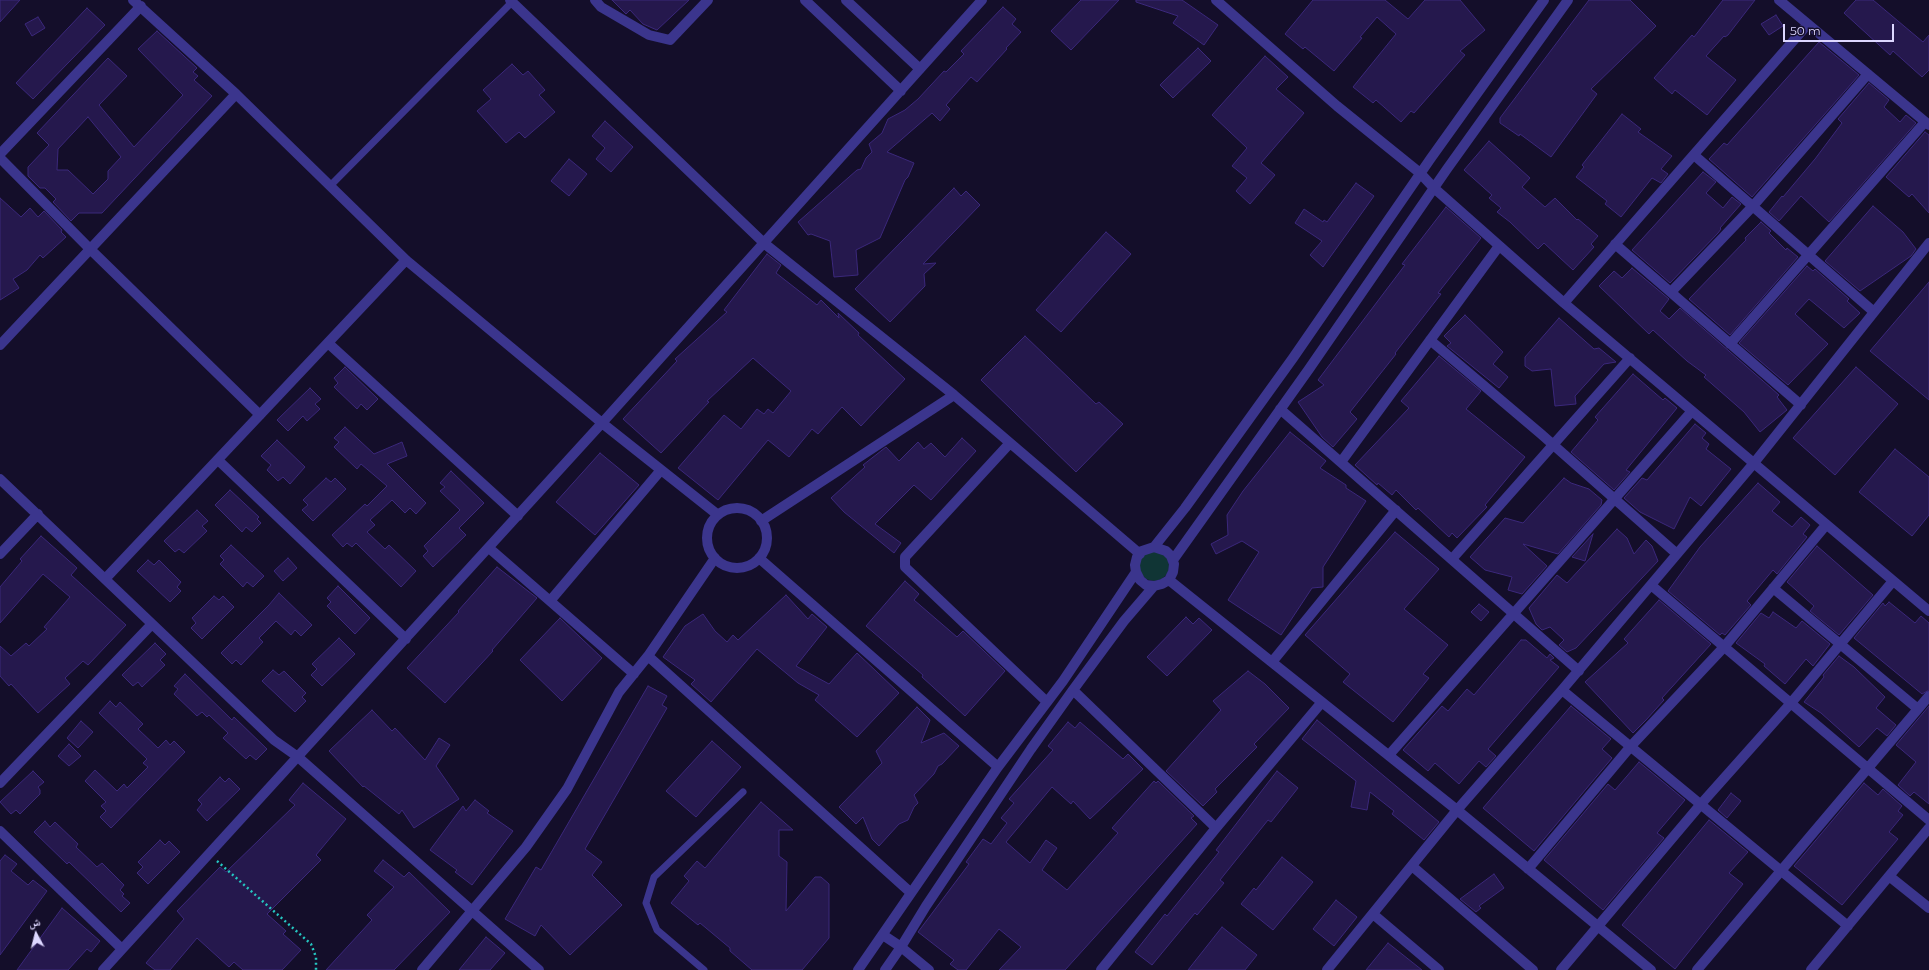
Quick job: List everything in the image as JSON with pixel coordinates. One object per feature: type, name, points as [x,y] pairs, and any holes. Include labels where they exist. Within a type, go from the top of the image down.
[{"type":"street","points":[[595,0],[601,7],[649,35],[670,40],[708,0]]},
{"type":"street","points":[[805,0],[901,91]]},
{"type":"street","points":[[846,0],[920,69]]},
{"type":"street","points":[[103,970],[765,244],[982,0]]},
{"type":"street","points":[[1216,0],[1337,106],[1420,174],[1564,303],[1929,611]]},
{"type":"street","points":[[1154,547],[1185,508],[1288,364],[1420,174],[1544,0]]},
{"type":"street","points":[[1173,560],[1166,551],[1154,547],[1148,548],[1140,554],[1135,565],[1136,572],[1140,580],[1146,585],[1154,586],[1169,580],[1173,572],[1173,560],[1568,0]]},
{"type":"street","points":[[1730,344],[1927,124],[1779,0]]},
{"type":"street","points":[[511,1],[765,244],[954,395],[1140,554]]},
{"type":"street","points":[[0,154],[137,3],[236,94],[406,260],[602,423],[718,515]]},
{"type":"street","points":[[1564,303],[1808,24]]},
{"type":"street","points":[[1671,292],[1753,206],[1868,74]]},
{"type":"street","points":[[0,345],[236,94]]},
{"type":"street","points":[[1694,154],[1874,312]]},
{"type":"street","points":[[0,158],[90,249],[260,415]]},
{"type":"street","points":[[1327,970],[1457,810],[1579,671],[1754,463],[1929,243]]},
{"type":"street","points":[[1615,244],[1801,405]]},
{"type":"street","points":[[1341,462],[1499,246]]},
{"type":"street","points":[[105,579],[406,260]]},
{"type":"street","points":[[1430,340],[1554,444],[1677,554]]},
{"type":"street","points":[[328,343],[518,516]]},
{"type":"street","points":[[1452,559],[1630,358]]},
{"type":"street","points":[[761,521],[954,395]]},
{"type":"street","points":[[1280,409],[1579,671]]},
{"type":"street","points":[[1388,755],[1692,411]]},
{"type":"street","points":[[1010,443],[905,557],[906,567],[1047,702]]},
{"type":"street","points":[[218,460],[406,639]]},
{"type":"street","points":[[550,601],[661,470]]},
{"type":"street","points":[[0,479],[274,740],[298,757],[539,970]]},
{"type":"street","points":[[742,509],[756,515],[761,521],[767,535],[767,543],[759,558],[748,566],[735,568],[726,566],[715,558],[709,547],[707,538],[709,530],[718,515],[730,510],[742,509]]},
{"type":"street","points":[[1272,662],[1396,510]]},
{"type":"street","points":[[0,554],[38,514]]},
{"type":"street","points":[[1528,869],[1631,746],[1724,646],[1826,524]]},
{"type":"street","points":[[489,548],[634,674]]},
{"type":"street","points":[[422,970],[526,847],[567,789],[619,692],[648,656],[715,558]]},
{"type":"street","points":[[759,558],[998,767]]},
{"type":"street","points":[[858,970],[883,935],[910,892],[998,767],[1063,681],[1136,572]]},
{"type":"street","points":[[1169,580],[1457,810],[1651,970]]},
{"type":"street","points":[[1561,970],[1701,804],[1792,703],[1893,582]]},
{"type":"street","points":[[1652,585],[1929,820]]},
{"type":"street","points":[[885,970],[1031,749],[1124,621],[1154,586]]},
{"type":"street","points":[[1773,588],[1918,709]]},
{"type":"street","points":[[0,783],[152,624]]},
{"type":"street","points":[[648,656],[910,892]]},
{"type":"street","points":[[1073,690],[1216,828]]},
{"type":"street","points":[[1562,690],[1848,926]]},
{"type":"street","points":[[1697,970],[1929,696]]},
{"type":"street","points":[[1101,970],[1216,828],[1322,702]]},
{"type":"street","points":[[1811,970],[1929,828]]},
{"type":"street","points":[[0,831],[122,949]]},
{"type":"street","points":[[1412,866],[1533,970]]},
{"type":"street","points":[[1889,876],[1929,908]]},
{"type":"street","points":[[1373,914],[1439,970]]},
{"type":"street","points":[[883,935],[901,947],[929,970]]},
{"type":"lane","points":[[330,186],[511,1]]},
{"type":"lane","points":[[704,970],[657,930],[646,903],[654,877],[743,792]]},
{"type":"path","points":[[210,854],[311,944],[316,956],[316,970]]},
{"type":"green space","points":[[1154,551],[1165,555],[1169,566],[1165,577],[1154,581],[1143,577],[1139,566],[1143,555]]},
{"type":"building","points":[[0,0],[20,0],[0,22]]},
{"type":"building","points":[[612,0],[689,0],[657,30],[643,24],[630,10],[626,14]]},
{"type":"building","points":[[1081,0],[1119,0],[1071,50],[1051,31]]},
{"type":"building","points":[[1136,0],[1182,0],[1218,25],[1204,45],[1173,23],[1178,16],[1136,2]]},
{"type":"building","points":[[1313,0],[1385,0],[1408,19],[1425,0],[1460,0],[1485,30],[1460,51],[1465,55],[1414,113],[1411,111],[1401,122],[1376,100],[1373,103],[1353,87],[1396,34],[1377,17],[1360,37],[1362,38],[1334,71],[1305,47],[1303,49],[1285,34]]},
{"type":"building","points":[[1589,0],[1630,0],[1656,26],[1591,89],[1597,94],[1551,157],[1520,134],[1519,136],[1500,123],[1500,118]]},
{"type":"building","points":[[1723,0],[1755,0],[1728,35],[1725,37],[1724,36],[1706,56],[1736,80],[1707,115],[1675,90],[1672,94],[1654,78],[1692,35],[1694,37]]},
{"type":"building","points":[[1856,0],[1873,0],[1923,42],[1929,35],[1929,70],[1922,77],[1893,51],[1890,55],[1844,13]]},
{"type":"building","points":[[1003,7],[1016,19],[1012,24],[1021,32],[977,82],[971,77],[946,105],[950,109],[940,121],[932,113],[887,152],[914,163],[880,238],[856,250],[858,275],[834,277],[830,241],[811,234],[808,235],[798,222],[857,170],[861,169],[866,158],[872,152],[869,144],[882,133],[888,119],[905,110],[918,99],[944,71],[946,72],[964,54],[961,51]]},
{"type":"building","points":[[87,8],[105,25],[33,99],[16,83]]},
{"type":"building","points":[[1776,15],[1783,26],[1769,35],[1761,24]]},
{"type":"building","points":[[38,17],[45,28],[32,36],[25,24]]},
{"type":"building","points":[[157,31],[197,68],[193,72],[198,76],[194,80],[212,96],[102,213],[79,213],[71,221],[53,202],[56,199],[45,188],[40,188],[28,176],[28,167],[49,145],[37,133],[108,58],[127,76],[99,105],[134,147],[183,95],[138,49]],"holes":[[[88,117],[121,157],[108,171],[108,179],[93,194],[68,170],[57,170],[58,149]]]},
{"type":"building","points":[[1819,42],[1859,75],[1752,197],[1709,159],[1724,143],[1727,145]]},
{"type":"building","points":[[1198,48],[1211,61],[1173,98],[1160,85]]},
{"type":"building","points":[[1265,56],[1288,77],[1276,89],[1304,113],[1261,163],[1275,175],[1250,204],[1236,191],[1247,178],[1232,166],[1247,148],[1212,115]]},
{"type":"building","points":[[512,64],[523,75],[528,71],[545,90],[539,95],[555,112],[525,138],[519,132],[506,143],[477,111],[491,99],[483,90]]},
{"type":"building","points":[[1869,83],[1889,100],[1884,107],[1900,122],[1906,115],[1916,123],[1829,222],[1801,196],[1779,221],[1769,212],[1815,159],[1842,123],[1838,119]]},
{"type":"building","points":[[1622,114],[1641,129],[1638,132],[1672,156],[1661,169],[1668,174],[1661,183],[1652,178],[1621,217],[1605,204],[1607,201],[1576,177],[1584,167],[1582,165]]},
{"type":"building","points":[[605,121],[633,147],[611,172],[596,159],[605,148],[592,136]]},
{"type":"building","points":[[1925,132],[1929,135],[1929,213],[1912,194],[1909,197],[1886,177]]},
{"type":"building","points":[[1489,141],[1530,178],[1522,187],[1545,207],[1555,198],[1577,220],[1578,219],[1598,236],[1591,244],[1594,247],[1573,270],[1544,243],[1538,249],[1510,222],[1497,212],[1501,208],[1489,198],[1492,195],[1464,170]]},
{"type":"building","points":[[569,159],[587,174],[569,196],[551,181]]},
{"type":"building","points":[[1703,172],[1716,182],[1706,193],[1723,208],[1732,197],[1741,204],[1720,228],[1721,229],[1718,233],[1670,283],[1632,250]]},
{"type":"building","points":[[1356,183],[1374,196],[1323,267],[1310,255],[1322,241],[1295,223],[1304,209],[1323,222],[1324,220],[1327,222]]},
{"type":"building","points":[[954,188],[961,196],[966,191],[980,205],[923,264],[936,263],[924,274],[925,286],[890,322],[855,289]]},
{"type":"building","points":[[0,198],[21,217],[30,208],[38,217],[44,211],[62,230],[61,232],[66,237],[43,258],[40,255],[27,270],[13,279],[19,288],[0,300]]},
{"type":"building","points":[[1873,206],[1903,232],[1916,249],[1911,256],[1860,291],[1825,261]]},
{"type":"building","points":[[1446,207],[1481,238],[1438,293],[1441,294],[1395,353],[1396,354],[1350,412],[1357,419],[1333,447],[1322,437],[1298,402],[1324,385],[1318,380],[1405,265],[1402,264]]},
{"type":"building","points":[[1761,222],[1771,231],[1769,233],[1786,250],[1787,248],[1798,257],[1730,335],[1689,299],[1746,240],[1745,238]]},
{"type":"building","points":[[1106,232],[1131,254],[1061,332],[1036,310]]},
{"type":"building","points":[[767,254],[781,265],[776,273],[817,305],[821,300],[839,318],[838,313],[859,333],[858,335],[905,379],[861,426],[842,407],[818,434],[812,429],[789,457],[768,440],[718,500],[678,468],[724,415],[741,429],[757,409],[764,414],[768,409],[773,413],[791,391],[753,358],[707,401],[709,402],[661,453],[623,419],[677,361],[675,359],[727,312],[724,310]]},
{"type":"building","points":[[1807,266],[1813,271],[1815,269],[1849,299],[1847,301],[1860,313],[1844,328],[1809,299],[1795,314],[1828,344],[1788,385],[1739,343]]},
{"type":"building","points":[[1632,268],[1669,299],[1660,311],[1669,319],[1680,308],[1779,395],[1777,397],[1787,410],[1760,432],[1744,412],[1704,377],[1706,375],[1687,361],[1653,330],[1649,334],[1599,286],[1614,271],[1622,278]]},
{"type":"building","points":[[1929,282],[1929,400],[1870,351]]},
{"type":"building","points":[[1465,315],[1503,352],[1493,364],[1508,377],[1499,388],[1447,346],[1451,343],[1444,336]]},
{"type":"building","points":[[1559,318],[1594,349],[1599,348],[1616,362],[1604,364],[1575,396],[1576,404],[1555,406],[1551,369],[1532,371],[1525,366],[1525,357]]},
{"type":"building","points":[[1025,336],[1096,404],[1099,402],[1123,424],[1076,472],[981,380]]},
{"type":"building","points":[[1439,356],[1481,391],[1466,409],[1525,457],[1485,505],[1487,507],[1457,538],[1452,533],[1449,537],[1418,508],[1416,510],[1396,490],[1392,495],[1378,483],[1377,485],[1355,465],[1409,408],[1401,401]]},
{"type":"building","points":[[345,367],[378,399],[367,410],[361,404],[357,409],[334,387],[338,383],[334,378]]},
{"type":"building","points":[[1856,367],[1898,404],[1835,475],[1793,438]]},
{"type":"building","points":[[1633,374],[1663,400],[1665,398],[1677,408],[1626,470],[1630,472],[1614,490],[1571,452],[1598,420],[1595,417]]},
{"type":"building","points":[[310,388],[321,399],[315,404],[320,409],[307,421],[303,416],[288,431],[277,420]]},
{"type":"building","points":[[1695,424],[1706,433],[1702,438],[1709,444],[1706,449],[1731,469],[1701,506],[1690,497],[1674,529],[1640,512],[1624,498],[1642,478],[1647,480]]},
{"type":"building","points":[[345,427],[374,454],[402,442],[407,456],[387,464],[426,503],[416,514],[410,508],[405,513],[392,500],[370,520],[375,525],[367,532],[385,549],[389,545],[416,571],[401,587],[356,543],[352,547],[347,543],[343,547],[332,535],[365,504],[367,506],[387,486],[361,464],[357,469],[334,447],[339,442],[334,438]]},
{"type":"building","points":[[1290,432],[1326,461],[1320,468],[1346,485],[1346,488],[1366,501],[1323,567],[1323,587],[1312,588],[1281,635],[1228,600],[1259,552],[1242,541],[1216,554],[1211,544],[1228,535],[1227,515],[1243,491]]},
{"type":"building","points":[[962,438],[976,451],[931,500],[914,485],[875,524],[901,543],[894,553],[844,512],[831,498],[865,467],[863,465],[886,447],[899,461],[918,442],[924,449],[931,443],[945,457]]},
{"type":"building","points":[[277,440],[305,467],[290,484],[283,477],[278,481],[267,470],[271,465],[261,456]]},
{"type":"building","points":[[1895,449],[1929,477],[1929,515],[1912,536],[1859,492]]},
{"type":"building","points":[[600,453],[639,485],[595,535],[556,502]]},
{"type":"building","points":[[451,471],[484,503],[459,528],[466,535],[433,567],[423,556],[428,551],[424,546],[460,510],[440,491],[445,487],[440,483]]},
{"type":"building","points":[[326,478],[331,482],[335,478],[346,489],[313,521],[302,510],[308,505],[303,500]]},
{"type":"building","points":[[1564,478],[1571,483],[1589,489],[1602,500],[1601,505],[1558,554],[1523,544],[1547,566],[1522,594],[1508,590],[1512,577],[1485,570],[1470,557],[1505,518],[1523,523]]},
{"type":"building","points":[[1758,483],[1780,502],[1772,511],[1792,527],[1801,517],[1810,525],[1803,534],[1807,537],[1777,574],[1773,570],[1747,601],[1751,605],[1725,635],[1722,633],[1720,635],[1668,591],[1700,547]]},
{"type":"building","points":[[230,490],[259,517],[257,519],[261,523],[252,532],[246,527],[242,532],[215,505]]},
{"type":"building","points":[[197,510],[208,521],[202,526],[207,531],[184,553],[179,549],[175,552],[164,541]]},
{"type":"building","points":[[1617,529],[1627,538],[1634,554],[1646,540],[1652,546],[1658,561],[1576,648],[1567,652],[1559,645],[1564,640],[1550,627],[1542,630],[1536,624],[1529,608],[1557,575],[1567,583]]},
{"type":"building","points":[[1395,532],[1439,569],[1404,609],[1448,645],[1423,674],[1429,678],[1393,722],[1343,682],[1350,674],[1305,635]]},
{"type":"building","points":[[1593,534],[1585,561],[1572,557]]},
{"type":"building","points":[[41,536],[77,568],[71,575],[126,625],[88,665],[83,661],[65,678],[70,684],[38,713],[11,684],[9,686],[0,676],[0,646],[11,656],[26,643],[29,646],[47,629],[44,627],[70,597],[43,574],[0,623],[0,587],[22,561],[20,559]]},
{"type":"building","points":[[231,545],[264,576],[253,587],[247,582],[243,587],[220,564],[224,560],[220,556]]},
{"type":"building","points":[[1817,546],[1873,595],[1839,635],[1810,611],[1814,606],[1787,582]]},
{"type":"building","points":[[288,558],[297,568],[283,581],[274,571]]},
{"type":"building","points":[[148,560],[154,565],[159,560],[181,582],[177,587],[181,591],[170,602],[137,571]]},
{"type":"building","points":[[497,567],[537,598],[492,650],[493,651],[445,703],[407,668],[459,612],[458,611]]},
{"type":"building","points":[[905,581],[919,594],[914,600],[957,637],[963,631],[1005,671],[965,716],[922,677],[923,675],[866,626]]},
{"type":"building","points":[[338,586],[370,618],[355,634],[327,606],[331,602],[327,598]]},
{"type":"building","points":[[279,593],[312,625],[301,636],[295,630],[291,635],[276,621],[259,638],[263,642],[241,665],[236,660],[232,664],[221,653]]},
{"type":"building","points":[[786,595],[808,619],[812,614],[827,627],[796,666],[829,684],[857,653],[899,693],[857,737],[815,700],[819,695],[798,683],[757,649],[711,702],[691,684],[695,680],[663,657],[685,626],[703,614],[715,631],[727,642],[733,635],[738,640]]},
{"type":"building","points":[[214,596],[219,600],[223,596],[234,607],[202,639],[191,628],[196,623],[192,618]]},
{"type":"building","points":[[1659,600],[1711,644],[1662,698],[1664,700],[1633,733],[1585,682],[1628,643],[1624,639]]},
{"type":"building","points":[[1889,602],[1915,623],[1921,616],[1929,623],[1929,690],[1922,694],[1854,638],[1883,603],[1885,606]]},
{"type":"building","points":[[1479,604],[1489,612],[1481,621],[1471,612]]},
{"type":"building","points":[[1773,612],[1796,628],[1802,621],[1830,644],[1813,666],[1806,659],[1785,684],[1764,666],[1765,664],[1736,643],[1761,613],[1769,618]]},
{"type":"building","points":[[1186,617],[1193,624],[1199,618],[1212,630],[1167,676],[1147,657]]},
{"type":"building","points":[[560,618],[602,658],[562,701],[520,660]]},
{"type":"building","points":[[339,638],[355,654],[322,686],[311,675],[317,669],[312,664]]},
{"type":"building","points":[[1521,640],[1526,640],[1547,658],[1550,654],[1554,658],[1550,660],[1559,667],[1488,749],[1496,756],[1486,767],[1479,761],[1459,784],[1435,763],[1428,771],[1403,750],[1442,706],[1448,711],[1467,689],[1474,695]]},
{"type":"building","points":[[155,643],[166,654],[160,660],[165,665],[142,687],[138,682],[133,686],[122,675]]},
{"type":"building","points":[[1839,656],[1854,667],[1885,697],[1876,708],[1896,725],[1887,736],[1877,728],[1859,747],[1821,713],[1804,702],[1824,677],[1823,675]]},
{"type":"building","points":[[273,670],[279,675],[284,671],[306,693],[302,697],[306,701],[295,712],[262,681]]},
{"type":"building","points":[[1248,671],[1265,684],[1289,708],[1254,744],[1257,747],[1215,789],[1217,792],[1203,806],[1166,771],[1221,710],[1213,701]]},
{"type":"building","points":[[185,674],[232,720],[234,717],[267,749],[256,760],[250,755],[246,759],[223,738],[228,733],[209,715],[207,717],[202,712],[197,716],[174,694],[178,689],[174,686]]},
{"type":"building","points":[[648,686],[667,696],[662,705],[667,708],[585,849],[602,862],[592,875],[622,905],[570,955],[541,925],[535,936],[505,919],[536,867],[541,870]]},
{"type":"building","points":[[110,701],[116,707],[120,702],[143,724],[138,729],[158,748],[166,740],[170,745],[174,741],[185,752],[111,828],[100,817],[106,811],[101,806],[106,802],[85,781],[95,770],[117,791],[124,784],[127,788],[148,767],[143,763],[147,759],[99,713]]},
{"type":"building","points":[[1571,706],[1611,739],[1602,749],[1612,758],[1534,851],[1483,808]]},
{"type":"building","points":[[1929,706],[1929,804],[1914,792],[1910,796],[1898,785],[1916,762],[1896,745]]},
{"type":"building","points":[[917,707],[930,720],[921,743],[944,733],[959,746],[942,764],[938,766],[934,774],[914,795],[918,803],[914,807],[908,820],[899,824],[879,846],[872,839],[863,817],[856,824],[839,807],[882,763],[876,751]]},
{"type":"building","points":[[372,710],[392,731],[395,728],[425,760],[439,738],[450,745],[436,766],[459,799],[414,828],[402,810],[399,814],[364,786],[363,787],[329,751]]},
{"type":"building","points":[[1317,720],[1439,822],[1424,840],[1392,814],[1394,811],[1370,792],[1367,810],[1351,807],[1356,781],[1302,739]]},
{"type":"building","points":[[81,721],[93,732],[78,748],[67,738]]},
{"type":"building","points":[[1068,722],[1075,728],[1080,722],[1123,759],[1128,754],[1143,769],[1090,819],[1073,801],[1071,804],[1052,787],[1006,842],[1030,863],[1046,840],[1057,848],[1042,870],[1067,890],[1118,833],[1112,828],[1154,781],[1156,783],[1158,781],[1194,816],[1191,818],[1197,824],[1065,970],[999,970],[1021,947],[999,929],[966,970],[958,970],[950,964],[954,960],[918,932],[969,864],[966,862],[983,839],[991,844],[1007,823],[1001,818],[1014,803],[1009,799],[1053,750],[1048,746]]},
{"type":"building","points":[[712,741],[741,767],[696,817],[666,791]]},
{"type":"building","points":[[69,744],[81,756],[69,766],[58,756]]},
{"type":"building","points":[[1639,762],[1685,800],[1657,833],[1664,838],[1603,910],[1544,860],[1608,784],[1615,790]]},
{"type":"building","points":[[33,771],[44,782],[38,787],[40,794],[20,814],[16,810],[11,814],[0,802]]},
{"type":"building","points":[[1277,771],[1298,788],[1271,822],[1268,820],[1220,880],[1224,883],[1197,915],[1195,913],[1152,965],[1135,952],[1165,914],[1167,916],[1219,852],[1216,850]]},
{"type":"building","points":[[220,777],[225,782],[229,778],[240,789],[207,821],[197,810],[202,804],[198,800]]},
{"type":"building","points":[[303,783],[346,819],[316,855],[321,860],[267,914],[286,931],[283,934],[301,950],[282,970],[243,970],[234,962],[229,967],[197,938],[170,970],[155,970],[146,963],[184,919],[177,911],[220,867],[226,872],[295,805],[289,800]]},
{"type":"building","points":[[1864,783],[1878,795],[1883,789],[1902,806],[1898,811],[1903,815],[1889,832],[1898,839],[1842,905],[1794,866]]},
{"type":"building","points":[[1731,793],[1741,801],[1727,818],[1718,810]]},
{"type":"building","points":[[475,800],[489,811],[487,813],[513,831],[472,885],[455,872],[457,870],[430,850],[463,806],[466,811]]},
{"type":"building","points":[[761,802],[793,830],[779,830],[779,856],[787,862],[786,911],[815,877],[821,877],[829,884],[829,938],[802,970],[752,970],[730,951],[730,948],[700,923],[698,925],[671,903],[689,881],[684,876],[697,861],[705,868]]},
{"type":"building","points":[[1709,820],[1748,852],[1729,873],[1743,884],[1675,969],[1622,925]]},
{"type":"building","points":[[45,821],[50,827],[55,822],[78,844],[76,847],[97,867],[102,863],[124,885],[120,890],[124,894],[122,896],[130,903],[121,912],[69,862],[67,864],[34,832]]},
{"type":"building","points":[[160,840],[165,845],[169,841],[180,852],[148,884],[137,873],[143,867],[138,862]]},
{"type":"building","points":[[5,855],[17,864],[11,871],[28,885],[33,880],[47,891],[0,955],[0,861]]},
{"type":"building","points":[[1282,857],[1313,882],[1273,930],[1241,904],[1254,888],[1256,890]]},
{"type":"building","points":[[383,860],[404,877],[409,872],[450,912],[394,970],[326,970],[372,920],[367,915],[394,887],[374,871]]},
{"type":"building","points":[[1494,874],[1504,888],[1479,906],[1481,908],[1476,912],[1460,899]]},
{"type":"building","points":[[1336,900],[1357,917],[1334,946],[1313,929]]},
{"type":"building","points":[[62,908],[100,941],[91,952],[87,949],[68,970],[17,970]]},
{"type":"building","points":[[1222,927],[1257,955],[1245,970],[1188,970]]},
{"type":"building","points":[[486,937],[505,953],[490,970],[459,970]]},
{"type":"building","points":[[1388,943],[1422,970],[1366,970]]}]
